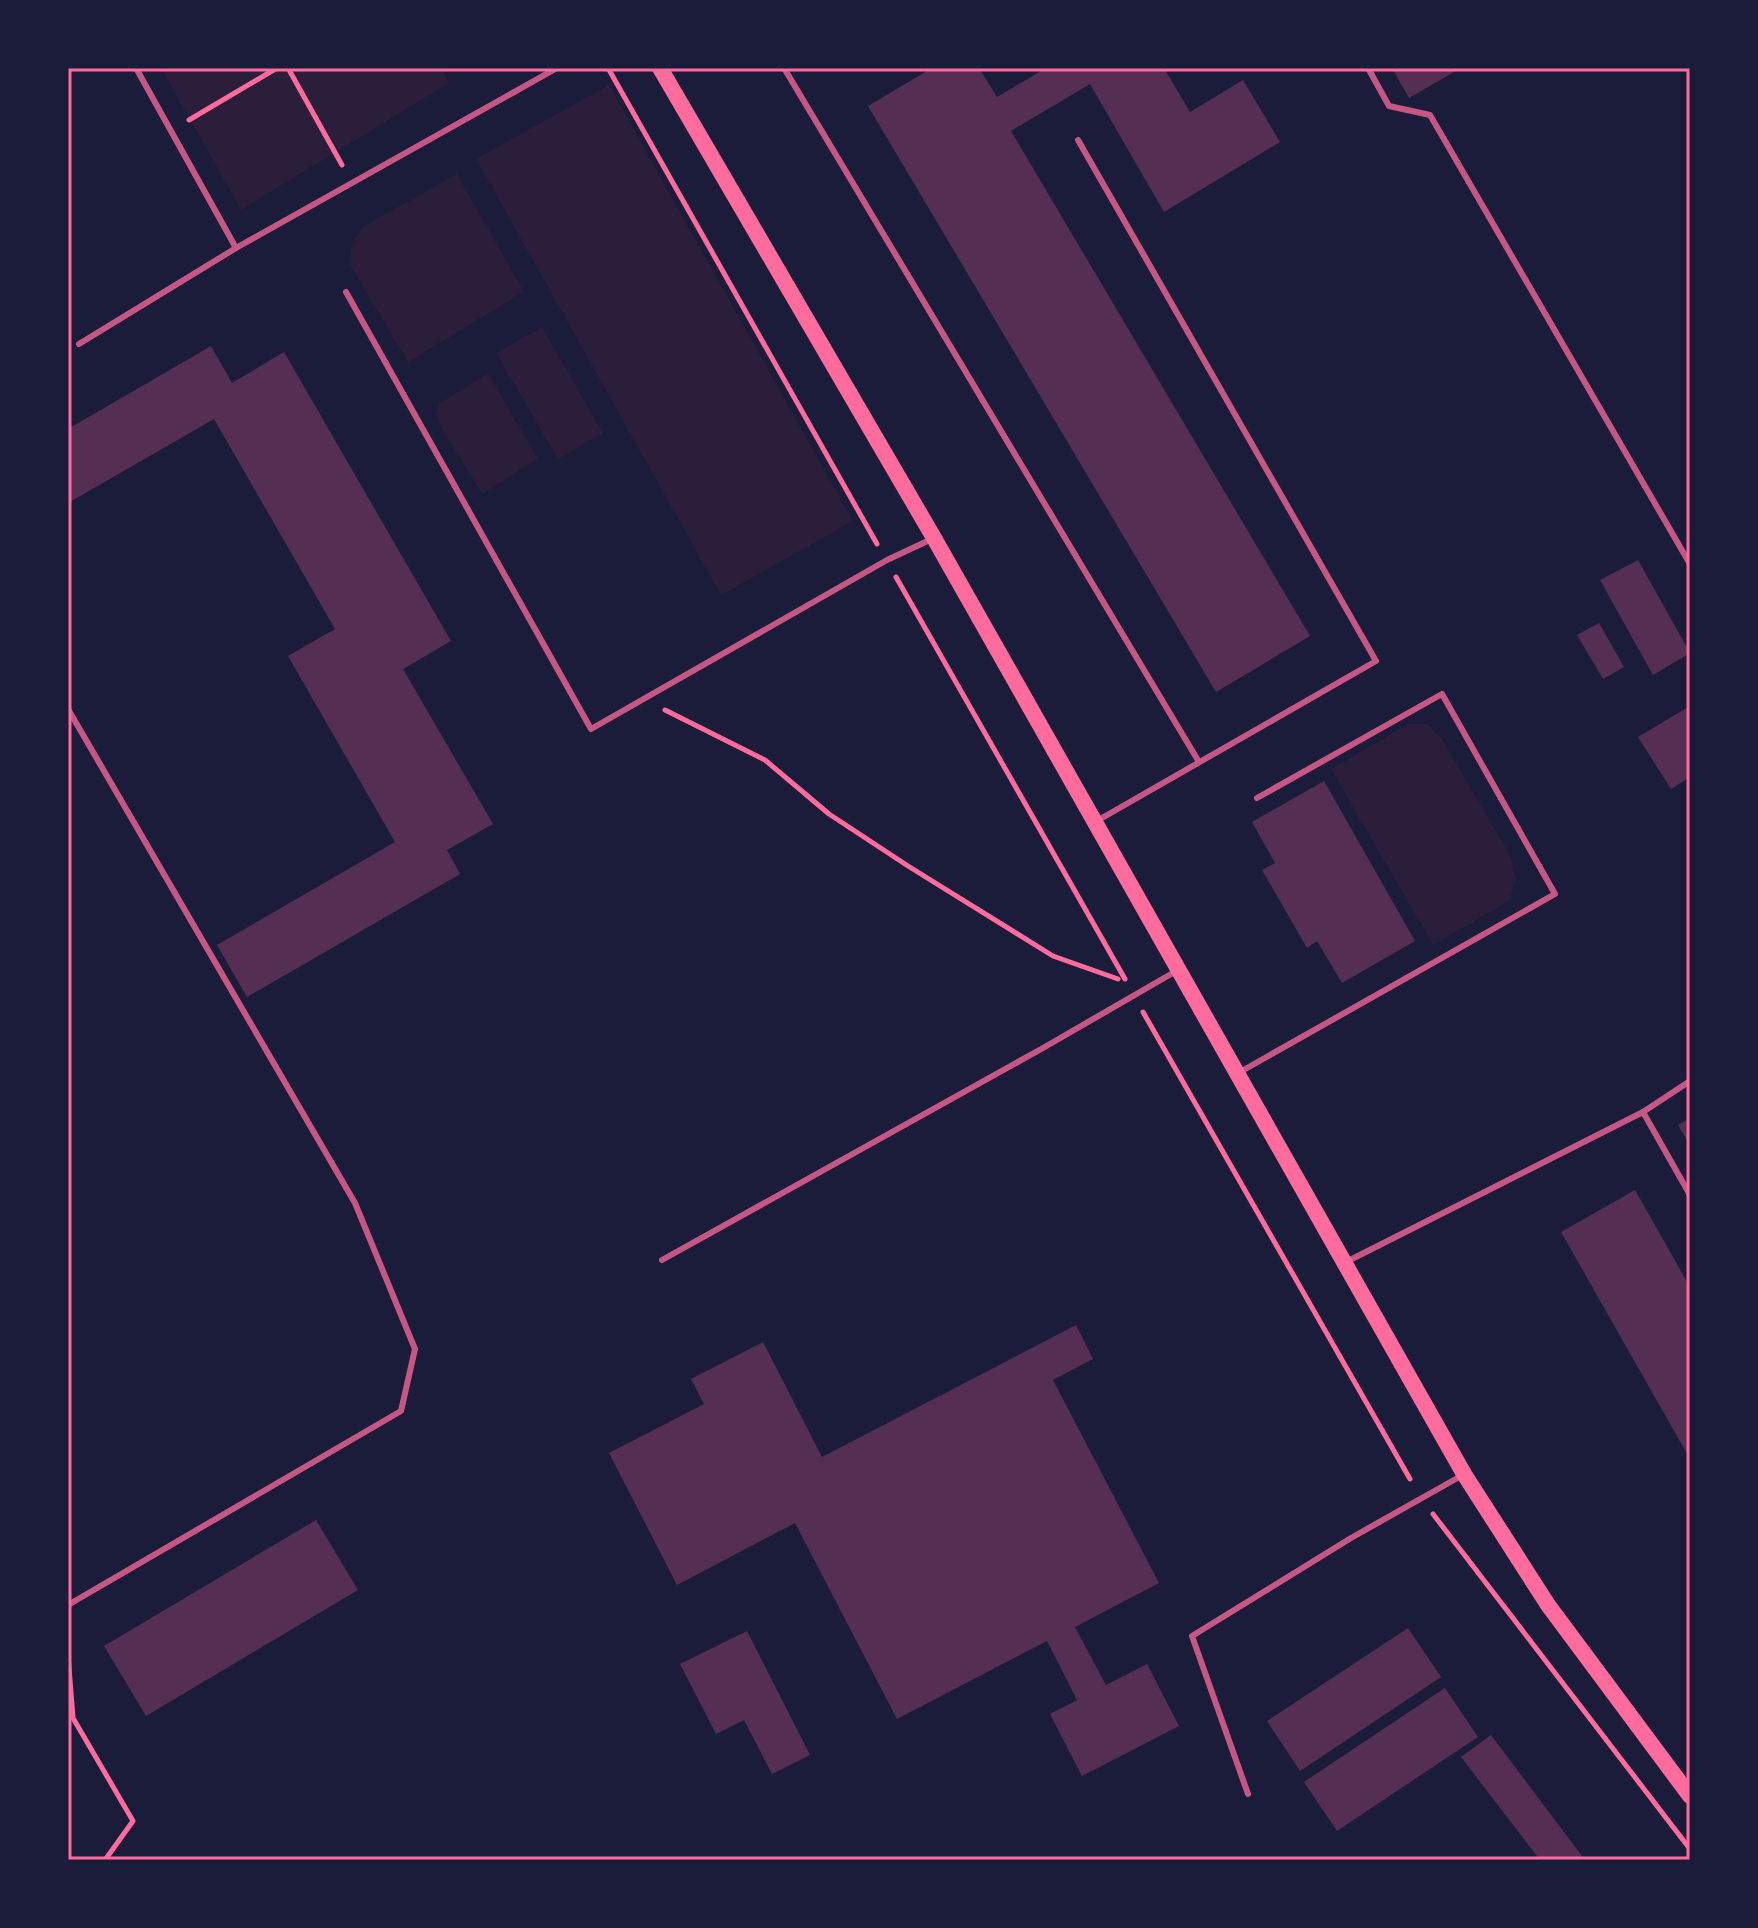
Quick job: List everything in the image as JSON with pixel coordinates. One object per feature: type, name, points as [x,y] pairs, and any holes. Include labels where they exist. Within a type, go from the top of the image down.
[{"type":"main road","points":[[660,68],[934,538],[1464,1474],[1548,1605],[1690,1796]]},
{"type":"lane","points":[[136,68],[236,248]]},
{"type":"lane","points":[[79,344],[236,248],[557,68]]},
{"type":"lane","points":[[784,68],[1199,762]]},
{"type":"lane","points":[[1368,68],[1389,106],[1430,115],[1690,564]]},
{"type":"lane","points":[[1078,140],[1376,661],[1094,822]]},
{"type":"lane","points":[[346,292],[591,729],[887,560],[934,538]]},
{"type":"lane","points":[[1237,1074],[1555,894],[1442,694],[1257,798]]},
{"type":"lane","points":[[68,709],[355,1203],[415,1349],[401,1411],[68,1605]]},
{"type":"lane","points":[[662,1260],[1178,970]]},
{"type":"lane","points":[[1346,1263],[1643,1112],[1690,1081]]},
{"type":"lane","points":[[1643,1112],[1690,1195]]},
{"type":"lane","points":[[1248,1794],[1192,1636],[1351,1538],[1464,1474]]},
{"type":"path","points":[[171,131],[277,68]]},
{"type":"path","points":[[288,68],[352,184]]},
{"type":"path","points":[[643,699],[765,760],[829,814],[1053,956],[1127,982]]},
{"type":"path","points":[[68,1655],[73,1718],[133,1821],[105,1860]]},
{"type":"shaded area","points":[[161,68],[441,68],[449,83],[241,210]]},
{"type":"shaded area","points":[[609,85],[853,521],[721,595],[476,159]]},
{"type":"shaded area","points":[[457,174],[524,292],[408,362],[350,265],[352,242],[364,226]]},
{"type":"shaded area","points":[[542,327],[603,433],[558,459],[496,353]]},
{"type":"shaded area","points":[[488,373],[538,459],[482,494],[436,414],[439,404]]},
{"type":"shaded area","points":[[1408,724],[1427,724],[1442,739],[1511,857],[1516,880],[1509,901],[1433,945],[1331,769]]},
{"type":"building","points":[[932,68],[979,68],[997,97],[1046,68],[1164,68],[1190,112],[1243,80],[1280,142],[1164,212],[1090,84],[1011,131],[1310,636],[1216,692],[868,106]]},
{"type":"building","points":[[1392,68],[1461,68],[1409,98]]},
{"type":"building","points":[[211,346],[232,383],[284,352],[451,641],[403,669],[493,824],[447,850],[460,874],[247,997],[217,945],[395,842],[288,656],[335,629],[214,419],[68,503],[68,429]]},
{"type":"building","points":[[1638,560],[1690,653],[1653,675],[1600,580]]},
{"type":"building","points":[[1599,623],[1624,667],[1603,679],[1577,635]]},
{"type":"building","points":[[1690,706],[1690,777],[1671,789],[1638,737]]},
{"type":"building","points":[[1324,781],[1415,941],[1342,983],[1317,941],[1307,948],[1262,870],[1275,863],[1252,822]]},
{"type":"building","points":[[1690,1118],[1690,1145],[1678,1125]]},
{"type":"building","points":[[1635,1190],[1690,1287],[1690,1459],[1561,1232]]},
{"type":"building","points":[[1076,1325],[1093,1359],[1053,1380],[1159,1583],[1075,1627],[1106,1685],[1147,1664],[1179,1726],[1082,1776],[1050,1714],[1077,1700],[1047,1641],[897,1719],[795,1523],[677,1585],[609,1453],[704,1404],[691,1379],[763,1342],[822,1457]]},
{"type":"building","points":[[316,1520],[358,1590],[146,1716],[104,1646]]},
{"type":"building","points":[[1408,1628],[1441,1677],[1300,1771],[1267,1721]]},
{"type":"building","points":[[747,1631],[810,1755],[772,1774],[744,1720],[716,1734],[680,1664]]},
{"type":"building","points":[[1445,1688],[1478,1737],[1337,1831],[1304,1782]]},
{"type":"building","points":[[1491,1735],[1585,1860],[1540,1860],[1461,1757]]}]
